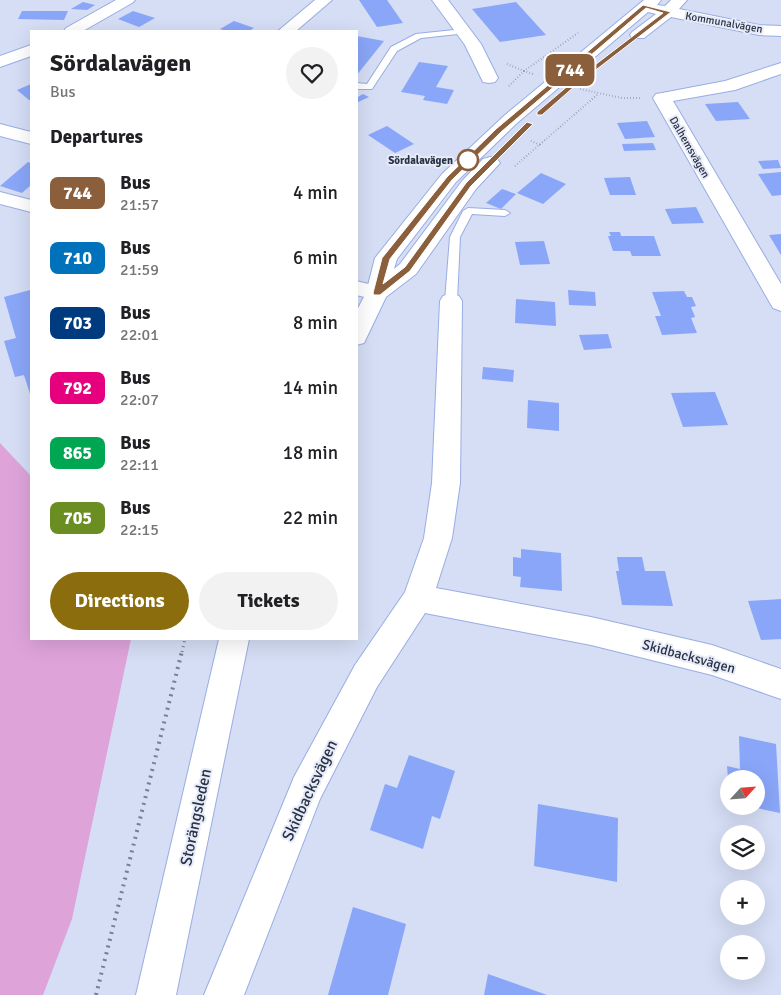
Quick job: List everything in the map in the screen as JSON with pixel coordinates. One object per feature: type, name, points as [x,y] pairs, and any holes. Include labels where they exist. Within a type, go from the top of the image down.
[{"type":"street","points":[[74,30],[127,0]]},
{"type":"street","points":[[287,30],[324,0]]},
{"type":"street","points":[[440,0],[464,31],[477,52],[489,78]]},
{"type":"street","points":[[358,328],[367,290],[408,269],[469,185],[540,113],[661,5]]},
{"type":"street","name":"Kommunalvägen","points":[[661,5],[759,30],[781,31]]},
{"type":"street","points":[[0,62],[30,50]]},
{"type":"street","name":"Dalhemsvägen","points":[[781,68],[729,86],[662,98],[781,303]]},
{"type":"street","points":[[0,130],[30,138]]},
{"type":"street","points":[[0,198],[30,206]]},
{"type":"street","name":"Skidbacksvägen","points":[[224,995],[306,789],[366,676],[418,598],[438,538],[446,483],[451,301]]},
{"type":"street","name":"Skidbacksvägen","points":[[418,598],[591,631],[712,660],[781,684]]},
{"type":"street","name":"Storängsleden","points":[[156,995],[234,640]]},
{"type":"lane","points":[[358,86],[369,87],[394,49],[419,36],[464,31]]},
{"type":"lane","points":[[451,301],[455,237],[468,211],[505,212]]},
{"type":"path","points":[[477,52],[485,52],[524,71],[584,30]]},
{"type":"path","points":[[579,89],[622,98],[662,98]]},
{"type":"path","points":[[511,169],[598,94]]},
{"type":"path","points":[[531,141],[540,144]]},
{"type":"path","points":[[96,995],[186,640]]},
{"type":"shaded area","points":[[0,443],[30,475],[30,640],[131,640],[72,919],[43,995],[0,995]]},
{"type":"building","points":[[359,0],[387,0],[403,23],[377,27]]},
{"type":"building","points":[[83,2],[95,5],[87,10],[71,9]]},
{"type":"building","points":[[516,2],[546,35],[500,42],[472,9]]},
{"type":"building","points":[[22,11],[68,11],[64,20],[18,19]]},
{"type":"building","points":[[133,11],[155,18],[139,27],[118,19]]},
{"type":"building","points":[[234,21],[254,28],[251,30],[220,29]]},
{"type":"building","points":[[358,36],[384,41],[358,74]]},
{"type":"building","points":[[419,62],[448,66],[436,87],[454,90],[447,104],[423,100],[425,96],[401,92]]},
{"type":"building","points":[[30,84],[30,100],[29,100],[17,90]]},
{"type":"building","points":[[363,94],[369,97],[358,102],[358,97]]},
{"type":"building","points":[[738,102],[750,119],[716,121],[705,104]]},
{"type":"building","points":[[647,121],[655,137],[625,139],[617,123]]},
{"type":"building","points":[[387,126],[414,144],[395,153],[368,135]]},
{"type":"building","points":[[653,143],[656,150],[624,151],[622,144]]},
{"type":"building","points":[[778,160],[781,168],[763,169],[758,161]]},
{"type":"building","points":[[28,162],[30,163],[30,186],[22,193],[0,186]]},
{"type":"building","points":[[781,172],[781,195],[772,196],[758,174]]},
{"type":"building","points":[[541,173],[566,184],[543,204],[517,193]]},
{"type":"building","points":[[630,177],[636,195],[610,195],[604,178]]},
{"type":"building","points":[[502,189],[516,194],[501,209],[486,203]]},
{"type":"building","points":[[696,207],[704,223],[672,224],[665,209]]},
{"type":"building","points":[[609,232],[620,232],[621,236],[654,236],[661,256],[632,256],[630,251],[613,251],[608,236],[611,236]]},
{"type":"building","points":[[781,234],[781,255],[769,235]]},
{"type":"building","points":[[544,241],[550,264],[520,265],[515,242]]},
{"type":"building","points":[[30,290],[30,394],[24,375],[15,377],[4,341],[16,338],[4,297]]},
{"type":"building","points":[[568,290],[595,292],[596,306],[569,305]]},
{"type":"building","points":[[684,291],[687,297],[692,297],[696,306],[691,307],[695,317],[691,318],[697,333],[662,335],[655,316],[661,316],[652,292]]},
{"type":"building","points":[[516,299],[555,302],[556,326],[515,323]]},
{"type":"building","points":[[608,334],[612,348],[584,350],[579,335]]},
{"type":"building","points":[[483,367],[514,370],[513,382],[482,379]]},
{"type":"building","points":[[715,392],[728,425],[683,427],[671,393]]},
{"type":"building","points":[[528,400],[559,403],[559,431],[527,428]]},
{"type":"building","points":[[521,549],[561,553],[562,591],[520,587],[521,577],[513,576],[513,557],[521,558]]},
{"type":"building","points":[[617,557],[642,557],[645,571],[665,571],[673,606],[622,605],[616,571],[619,571]]},
{"type":"building","points":[[781,599],[781,639],[761,640],[748,601]]},
{"type":"building","points":[[739,736],[776,744],[780,813],[765,810],[765,770],[727,770],[727,766],[740,769]]},
{"type":"building","points":[[409,755],[455,771],[440,819],[432,816],[423,849],[370,830],[385,784],[397,788]]},
{"type":"building","points":[[538,804],[618,818],[617,882],[534,866]]},
{"type":"building","points":[[353,907],[406,924],[388,995],[328,995]]},
{"type":"building","points":[[488,974],[547,995],[484,995]]},
{"type":"bus line","name":"744","points":[[530,124],[469,185],[408,269],[377,293],[386,258],[449,178],[511,119],[645,6],[668,12],[573,85],[540,113]]},
{"type":"place","name":"Sördalavägen","points":[[468,160]]}]
